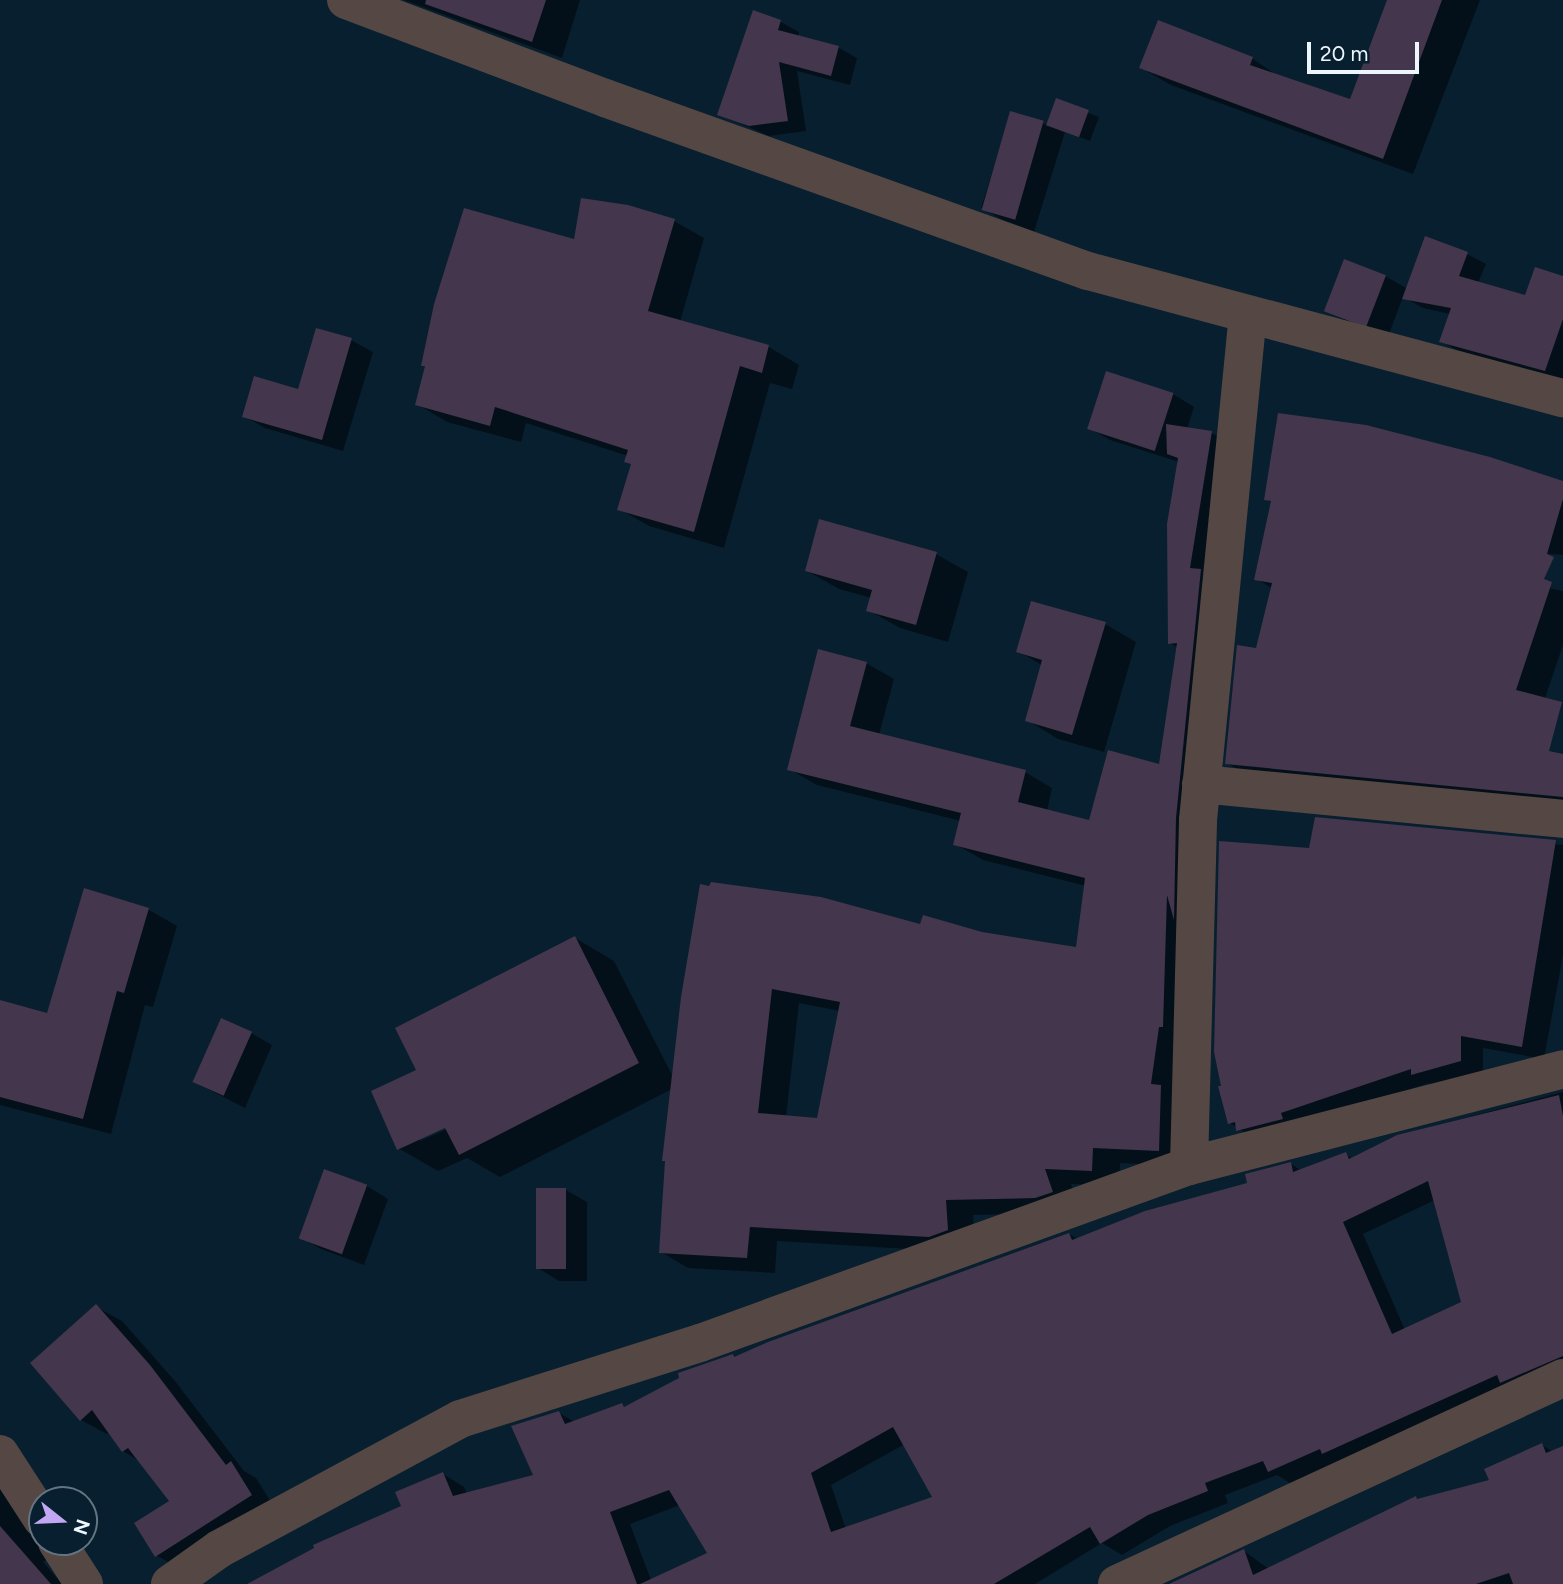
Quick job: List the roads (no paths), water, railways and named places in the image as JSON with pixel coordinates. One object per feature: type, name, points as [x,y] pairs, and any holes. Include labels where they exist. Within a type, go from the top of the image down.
[{"type":"street","points":[[346,0],[606,98],[1088,271],[1563,398]]},
{"type":"street","points":[[1189,1166],[1201,784],[1248,314]]},
{"type":"street","points":[[1201,784],[1563,819]]},
{"type":"street","points":[[170,1584],[219,1549],[460,1419],[700,1343],[1189,1166],[1563,1069]]},
{"type":"street","points":[[1117,1584],[1563,1378]]},
{"type":"street","points":[[0,1454],[28,1497]]},
{"type":"street","points":[[66,1556],[83,1584]]}]
